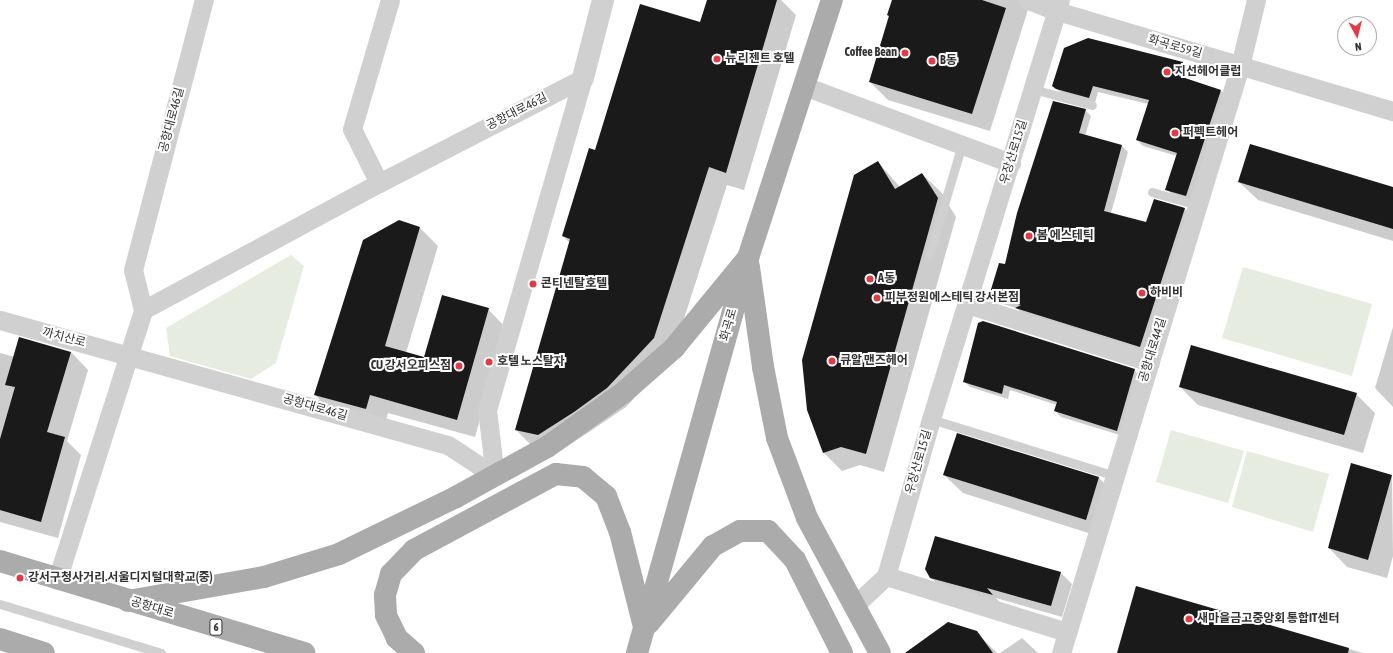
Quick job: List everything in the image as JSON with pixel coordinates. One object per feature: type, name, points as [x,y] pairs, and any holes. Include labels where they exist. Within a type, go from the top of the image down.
[{"type":"main road","name":"화곡로","points":[[637,653],[748,258],[832,0]]},
{"type":"main road","points":[[128,601],[264,577],[339,554],[495,476],[547,447],[624,392],[674,348],[748,258]]},
{"type":"main road","points":[[748,258],[763,367],[777,438],[807,518],[880,653]]},
{"type":"main road","points":[[414,653],[397,638],[386,615],[386,595],[392,574],[414,550],[556,474],[583,477],[606,496],[620,532],[644,628]]},
{"type":"main road","points":[[644,628],[713,546],[740,531],[768,531],[795,560],[842,653]]},
{"type":"main road","name":"공항대로","points":[[0,561],[57,580],[304,653]]},
{"type":"main road","points":[[0,639],[37,652]]},
{"type":"street","name":"공항대로46길","points":[[204,0],[133,270],[143,310],[379,183],[583,78]]},
{"type":"street","points":[[379,183],[352,129],[390,0]]},
{"type":"street","points":[[495,476],[487,410],[583,78],[603,0]]},
{"type":"street","name":"화곡로59길","points":[[1028,0],[1058,6],[1240,66],[1393,111]]},
{"type":"street","name":"공항대로44길","points":[[1061,653],[1240,66],[1256,0]]},
{"type":"street","name":"우장산로15길","points":[[886,576],[931,419],[1011,163],[1058,6]]},
{"type":"street","points":[[804,86],[1011,163]]},
{"type":"street","points":[[967,304],[1150,362]]},
{"type":"street","points":[[57,580],[143,310]]},
{"type":"street","name":"까치산로","points":[[0,320],[128,355]]},
{"type":"street","name":"공항대로46길","points":[[128,355],[448,445],[495,476]]},
{"type":"street","points":[[854,606],[886,576],[1067,632]]},
{"type":"lane","points":[[1033,89],[1092,105]]},
{"type":"lane","points":[[929,255],[962,144]]},
{"type":"lane","points":[[1152,192],[1197,205]]},
{"type":"lane","points":[[931,419],[1115,476]]},
{"type":"lane","points":[[0,604],[161,653]]},
{"type":"shaded area","points":[[291,255],[304,266],[276,363],[251,379],[170,356],[166,328]]},
{"type":"shaded area","points":[[1243,267],[1372,304],[1352,376],[1222,338]]},
{"type":"shaded area","points":[[1171,430],[1244,451],[1228,503],[1156,482]]},
{"type":"shaded area","points":[[1247,451],[1329,474],[1313,532],[1232,507]]},
{"type":"building","points":[[707,0],[777,0],[726,173],[709,167],[654,338],[607,388],[574,412],[538,435],[515,430],[570,239],[562,236],[589,148],[595,150],[640,4],[700,22]]},
{"type":"building","name":"B동","points":[[892,0],[982,0],[1006,8],[972,114],[869,82],[889,16],[887,15]]},
{"type":"building","points":[[1088,38],[1183,62],[1179,76],[1221,90],[1186,196],[1165,190],[1177,153],[1136,140],[1149,100],[1093,86],[1089,98],[1056,89],[1052,86],[1064,48]]},
{"type":"building","points":[[1053,101],[1086,109],[1079,133],[1122,145],[1104,211],[1146,222],[1154,199],[1185,208],[1140,347],[1015,308],[1021,305],[989,296],[999,263],[1005,264],[1017,213]]},
{"type":"building","points":[[1250,144],[1393,187],[1393,229],[1238,182]]},
{"type":"building","name":"A동","points":[[878,161],[895,189],[922,173],[938,198],[866,454],[841,447],[823,453],[807,410],[802,360],[854,175]]},
{"type":"building","points":[[399,220],[420,227],[385,346],[424,357],[442,295],[489,308],[457,420],[370,395],[366,409],[314,395],[363,240]]},
{"type":"building","points":[[983,321],[1135,369],[1117,431],[1054,411],[1057,402],[1004,385],[1002,394],[963,382],[978,323]]},
{"type":"building","points":[[19,337],[71,352],[47,432],[65,437],[41,522],[0,510],[0,439],[15,387],[5,385]]},
{"type":"building","points":[[1191,345],[1357,393],[1344,435],[1179,387]]},
{"type":"building","points":[[957,433],[1099,477],[1086,520],[943,475]]},
{"type":"building","points":[[1351,463],[1392,475],[1368,560],[1328,548]]},
{"type":"building","points":[[935,536],[1061,572],[1051,606],[987,588],[993,595],[930,578],[925,569]]},
{"type":"building","name":"새마을금고중앙회 통합IT센터","points":[[1136,586],[1349,648],[1348,653],[1117,653]]},
{"type":"building","points":[[948,622],[977,631],[993,653],[905,653]]},
{"type":"place","name":"Coffee Bean","points":[[905,53]]},
{"type":"place","name":"뉴 리젠트 호텔","points":[[717,59]]},
{"type":"place","name":"B동","points":[[932,61]]},
{"type":"place","name":"지선헤어클럽","points":[[1167,72]]},
{"type":"place","name":"퍼펙트헤어","points":[[1175,133]]},
{"type":"place","name":"봄 에스테틱","points":[[1029,236]]},
{"type":"place","name":"A동","points":[[870,279]]},
{"type":"place","name":"콘티넨탈호텔","points":[[533,284]]},
{"type":"place","name":"하비비","points":[[1142,293]]},
{"type":"place","name":"피부정원에스테틱 강서본점","points":[[877,298]]},
{"type":"place","name":"큐알 맨즈헤어","points":[[832,361]]},
{"type":"place","name":"호텔 노스탈자","points":[[489,362]]},
{"type":"place","name":"CU 강서오피스점","points":[[459,366]]},
{"type":"place","name":"강서구청사거리.서울디지털대학교(중)","points":[[20,578]]},
{"type":"place","name":"새마을금고중앙회 통합IT센터","points":[[1189,619]]}]
